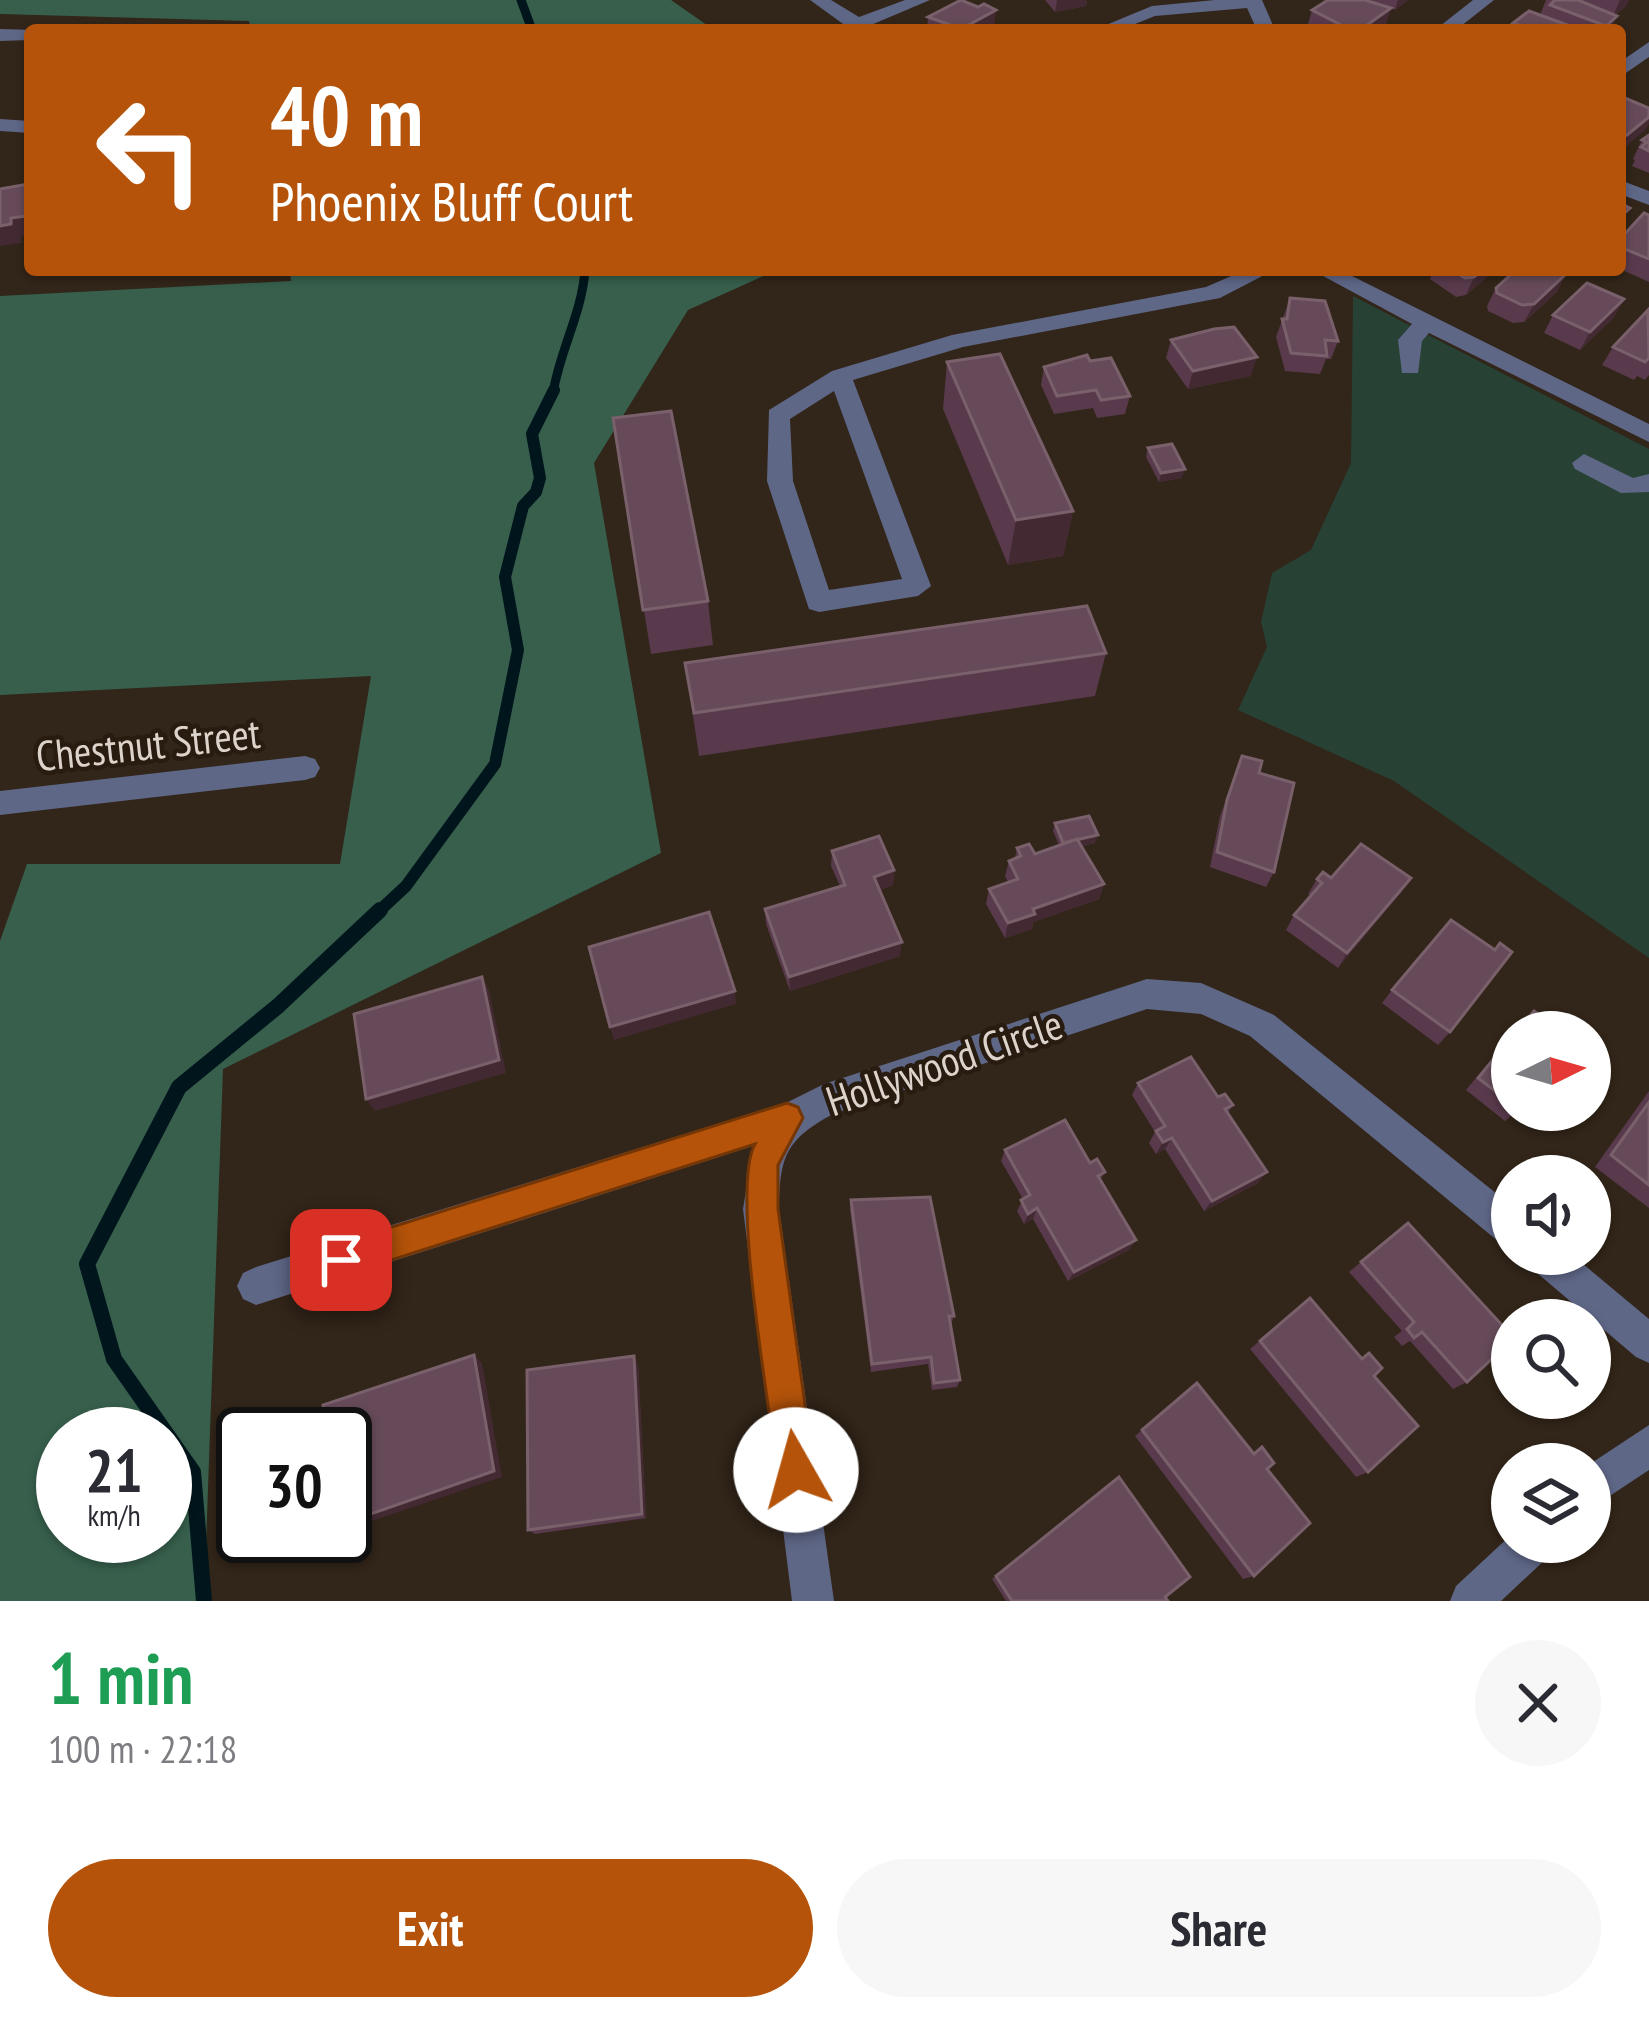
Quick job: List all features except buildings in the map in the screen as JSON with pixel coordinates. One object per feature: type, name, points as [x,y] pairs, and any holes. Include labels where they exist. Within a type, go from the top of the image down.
[{"type":"street","points":[[819,0],[856,24]]},
{"type":"street","points":[[868,24],[921,0]]},
{"type":"street","points":[[1452,24],[1485,0]]},
{"type":"street","points":[[1118,24],[1152,10],[1253,1]]},
{"type":"street","points":[[839,376],[918,586],[819,602],[780,481],[778,416],[839,376],[960,340],[1212,293],[1250,276]]},
{"type":"street","points":[[1335,276],[1649,434]]},
{"type":"street","points":[[1410,368],[1410,340],[1426,322]]},
{"type":"street","points":[[1583,463],[1630,487],[1649,483]]},
{"type":"street","name":"Chestnut Street","points":[[0,802],[305,768]]},
{"type":"street","name":"Hollywood Circle","points":[[813,1601],[761,1209],[762,1162],[787,1118],[824,1100],[1147,994],[1183,993],[1240,1010],[1278,1036],[1491,1212]]},
{"type":"street","points":[[256,1286],[787,1118]]},
{"type":"street","points":[[1568,1275],[1649,1344]]},
{"type":"street","points":[[1611,1474],[1649,1445]]},
{"type":"street","points":[[1471,1601],[1511,1563]]},
{"type":"green space","points":[[0,0],[671,0],[705,24],[250,24],[0,14]]},
{"type":"green space","points":[[291,276],[764,276],[688,310],[594,463],[661,853],[223,1069],[204,1601],[0,1601],[0,941],[27,864],[340,864],[371,676],[0,695],[0,296],[291,281]]},
{"type":"green space","points":[[1353,296],[1649,449],[1649,958],[1394,781],[1238,710],[1267,647],[1261,622],[1272,573],[1311,550],[1351,463]]},
{"type":"waterway","points":[[521,0],[530,24]]},
{"type":"waterway","points":[[554,391],[584,276]]},
{"type":"waterway","points":[[377,913],[406,886],[495,764],[518,650],[505,577],[523,506],[536,492],[540,478],[532,434],[554,391]]},
{"type":"waterway","points":[[204,1601],[193,1472],[114,1359],[87,1264],[179,1087],[278,1006],[380,910]]},
{"type":"route","points":[[341,1260],[787,1118],[762,1162],[761,1209],[796,1470]]}]
